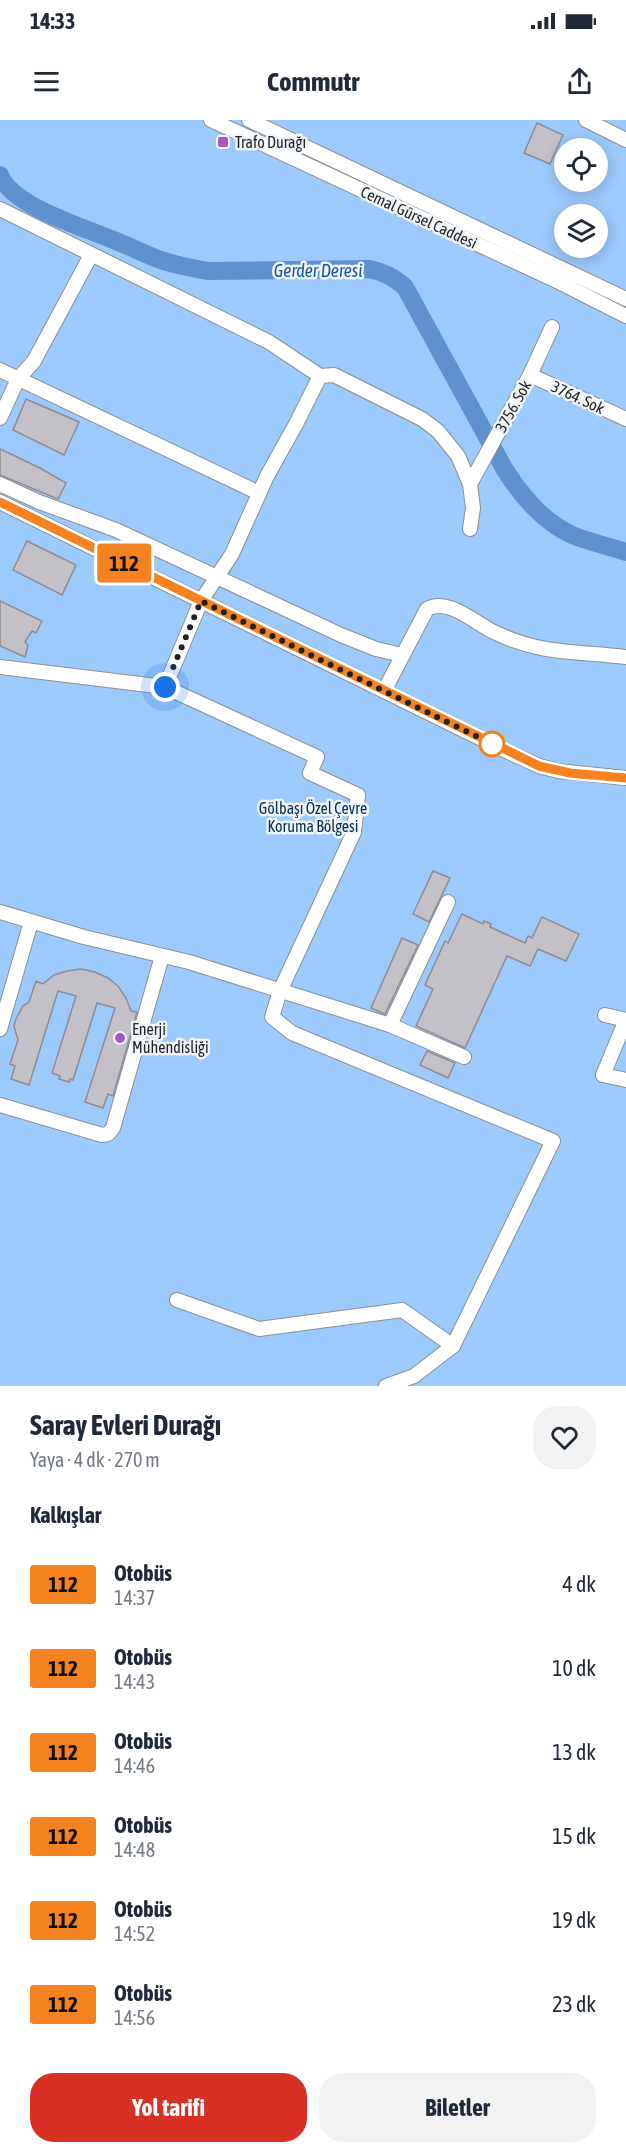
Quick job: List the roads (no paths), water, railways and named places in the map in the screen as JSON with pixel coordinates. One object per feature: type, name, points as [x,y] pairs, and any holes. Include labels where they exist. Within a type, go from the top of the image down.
[{"type":"street","name":"Cemal Gürsel Caddesi","points":[[211,120],[561,283],[626,316]]},
{"type":"street","name":"Cemal Gürsel Caddesi","points":[[249,120],[626,299]]},
{"type":"street","points":[[586,120],[626,140]]},
{"type":"street","points":[[0,209],[269,342],[320,376],[334,375],[431,425],[458,456],[470,484],[473,508],[470,529]]},
{"type":"street","points":[[0,418],[18,379],[34,360],[91,255]]},
{"type":"street","name":"3756. Sok","points":[[470,484],[530,375],[552,327]]},
{"type":"street","points":[[0,370],[259,493]]},
{"type":"street","name":"3764. Sok","points":[[530,375],[626,419]]},
{"type":"street","points":[[165,687],[201,601],[232,554],[259,493],[320,376]]},
{"type":"street","points":[[0,484],[39,502],[116,530],[341,635],[376,649],[402,655]]},
{"type":"street","points":[[0,502],[539,766],[570,773],[626,778]]},
{"type":"street","points":[[384,691],[427,609],[440,605],[458,611],[507,638],[534,648],[626,657]]},
{"type":"street","points":[[0,667],[165,687],[317,757],[310,773],[358,795],[354,832],[280,991],[272,1017],[292,1033],[554,1140],[453,1346],[414,1376],[386,1386]]},
{"type":"street","points":[[390,1025],[448,903]]},
{"type":"street","points":[[0,912],[84,938],[162,956],[390,1025],[464,1057]]},
{"type":"street","points":[[0,1029],[31,922]]},
{"type":"street","points":[[0,1105],[102,1135],[108,1134],[113,1128],[162,956]]},
{"type":"street","points":[[605,1015],[626,1020],[603,1075],[626,1080]]},
{"type":"street","points":[[177,1300],[259,1329],[402,1310],[453,1346]]},
{"type":"waterway","name":"Gerder Deresi","points":[[0,175],[7,186],[33,206],[66,222],[176,265],[208,271],[369,269],[392,278],[405,287],[505,470],[518,489],[542,515],[561,529],[572,535],[626,552]]},
{"type":"place","name":"Trafo Durağı","points":[[223,142]]},
{"type":"place","name":"Enerji Mühendisliği","points":[[120,1038]]},
{"type":"park label","name":"Gölbaşı Özel Çevre Koruma Bölgesi","points":[[313,817]]}]
